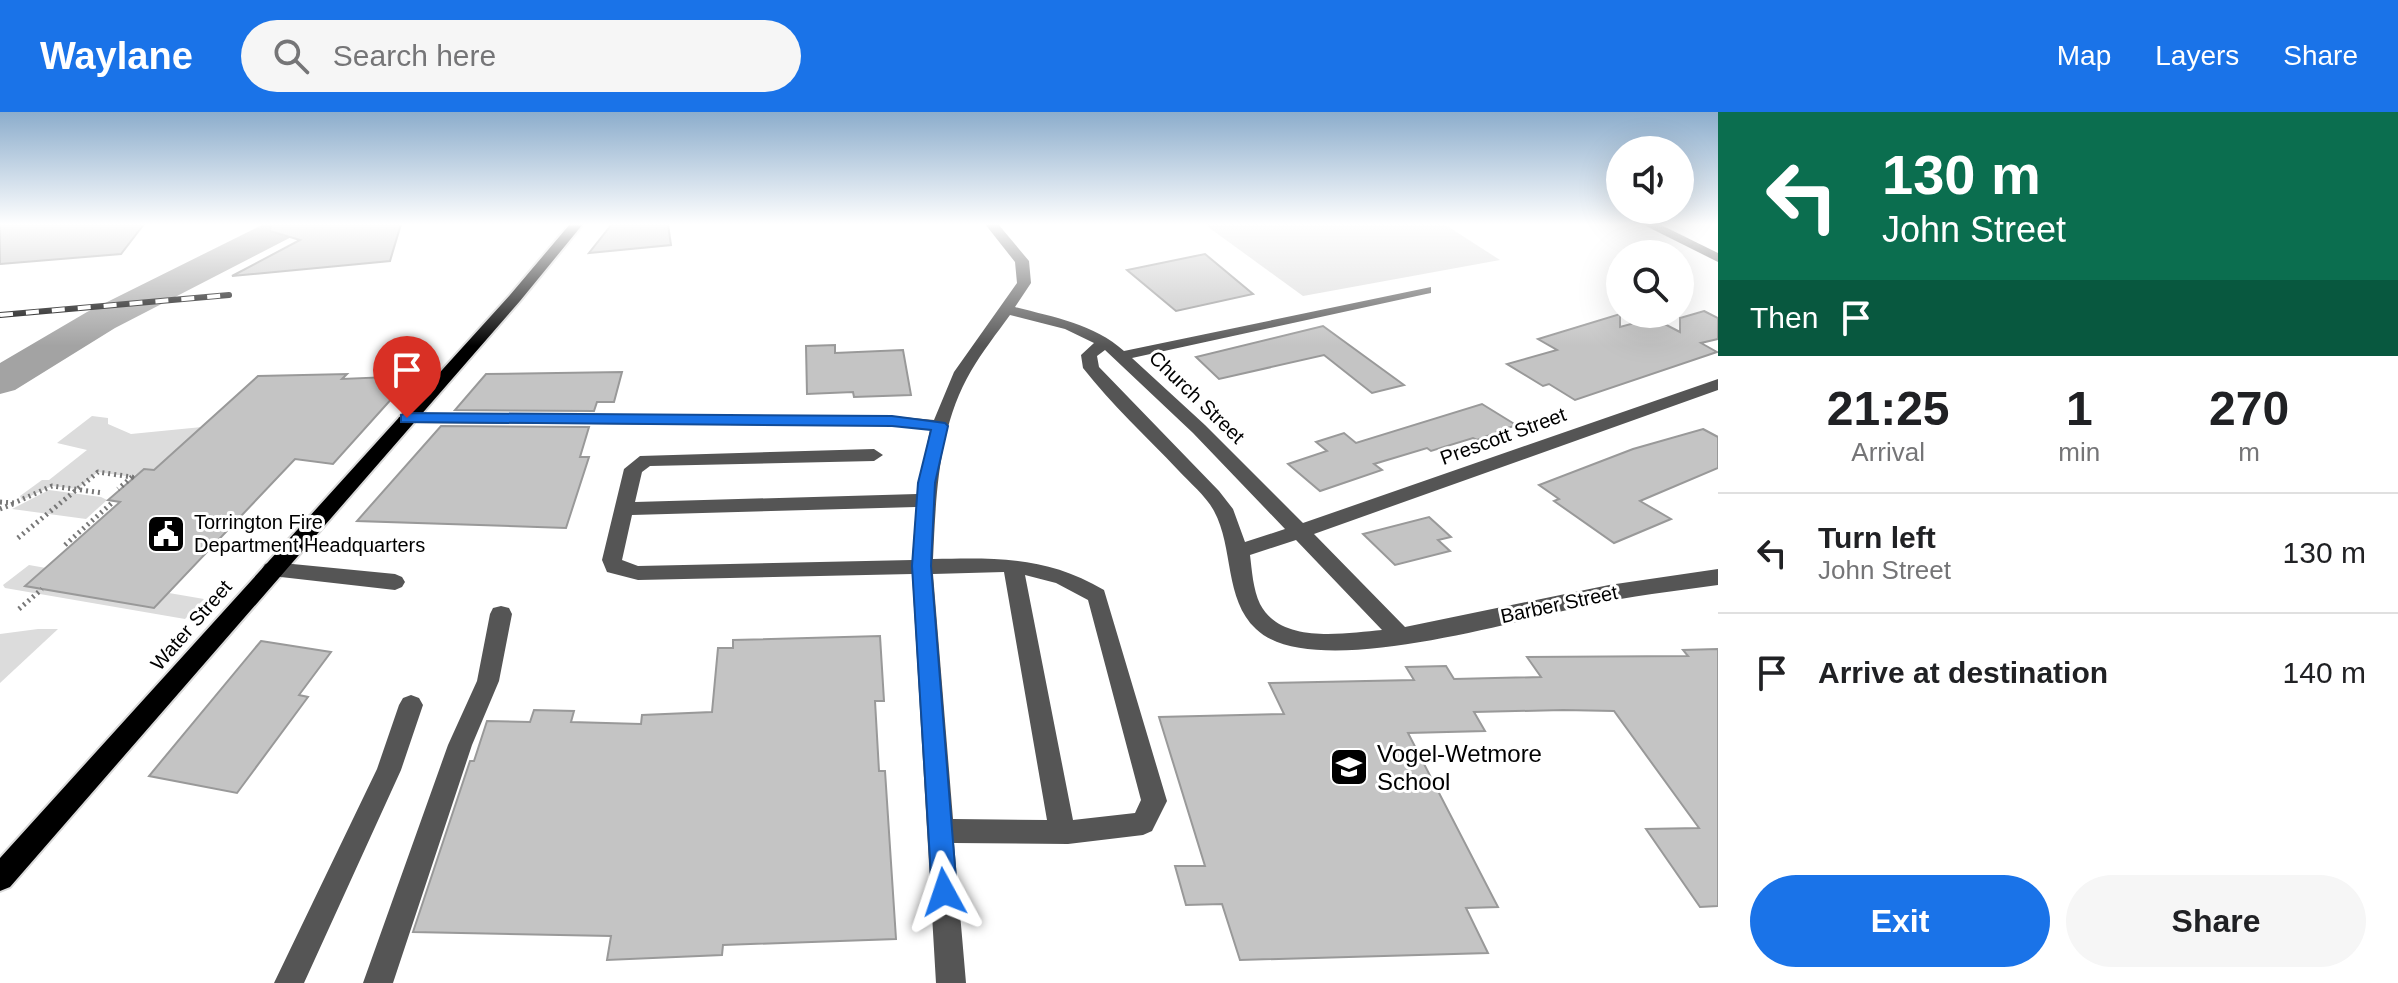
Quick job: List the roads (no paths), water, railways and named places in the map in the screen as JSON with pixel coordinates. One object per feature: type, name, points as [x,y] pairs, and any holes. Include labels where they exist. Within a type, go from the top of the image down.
[{"type":"main road","name":"Water Street","points":[[0,878],[541,265]]},
{"type":"street","points":[[951,983],[922,566],[926,500],[940,426],[962,372],[1024,283],[1023,265]]},
{"type":"street","points":[[1121,356],[1426,290]]},
{"type":"street","name":"Church Street","points":[[1006,309],[1070,326],[1105,342],[1302,531],[1401,636]]},
{"type":"street","name":"Barber Street","points":[[1105,342],[1089,355],[1091,368],[1223,509],[1239,551],[1245,599],[1257,619],[1275,633],[1302,642],[1322,644],[1401,636],[1608,593],[1718,577]]},
{"type":"street","name":"Prescott Street","points":[[1239,551],[1718,384]]},
{"type":"street","points":[[407,418],[892,421],[940,426]]},
{"type":"street","points":[[874,455],[646,460],[633,469],[612,560],[614,567],[624,572],[922,566],[1041,568],[1070,579],[1097,596],[1154,801],[1143,823],[1120,828],[1062,831],[939,831]]},
{"type":"street","points":[[624,509],[926,500]]},
{"type":"street","points":[[1013,566],[1062,831]]},
{"type":"street","points":[[272,569],[395,582]]},
{"type":"street","points":[[378,983],[460,745],[488,681],[501,614]]},
{"type":"street","points":[[289,983],[389,770],[411,705]]},
{"type":"waterway","points":[[0,381],[101,320],[211,265]]},
{"type":"railway","points":[[0,315],[229,295]]},
{"type":"place","name":"Torrington Fire Department Headquarters","points":[[166,534]]},
{"type":"place","name":"Vogel-Wetmore School","points":[[1349,767]]}]
